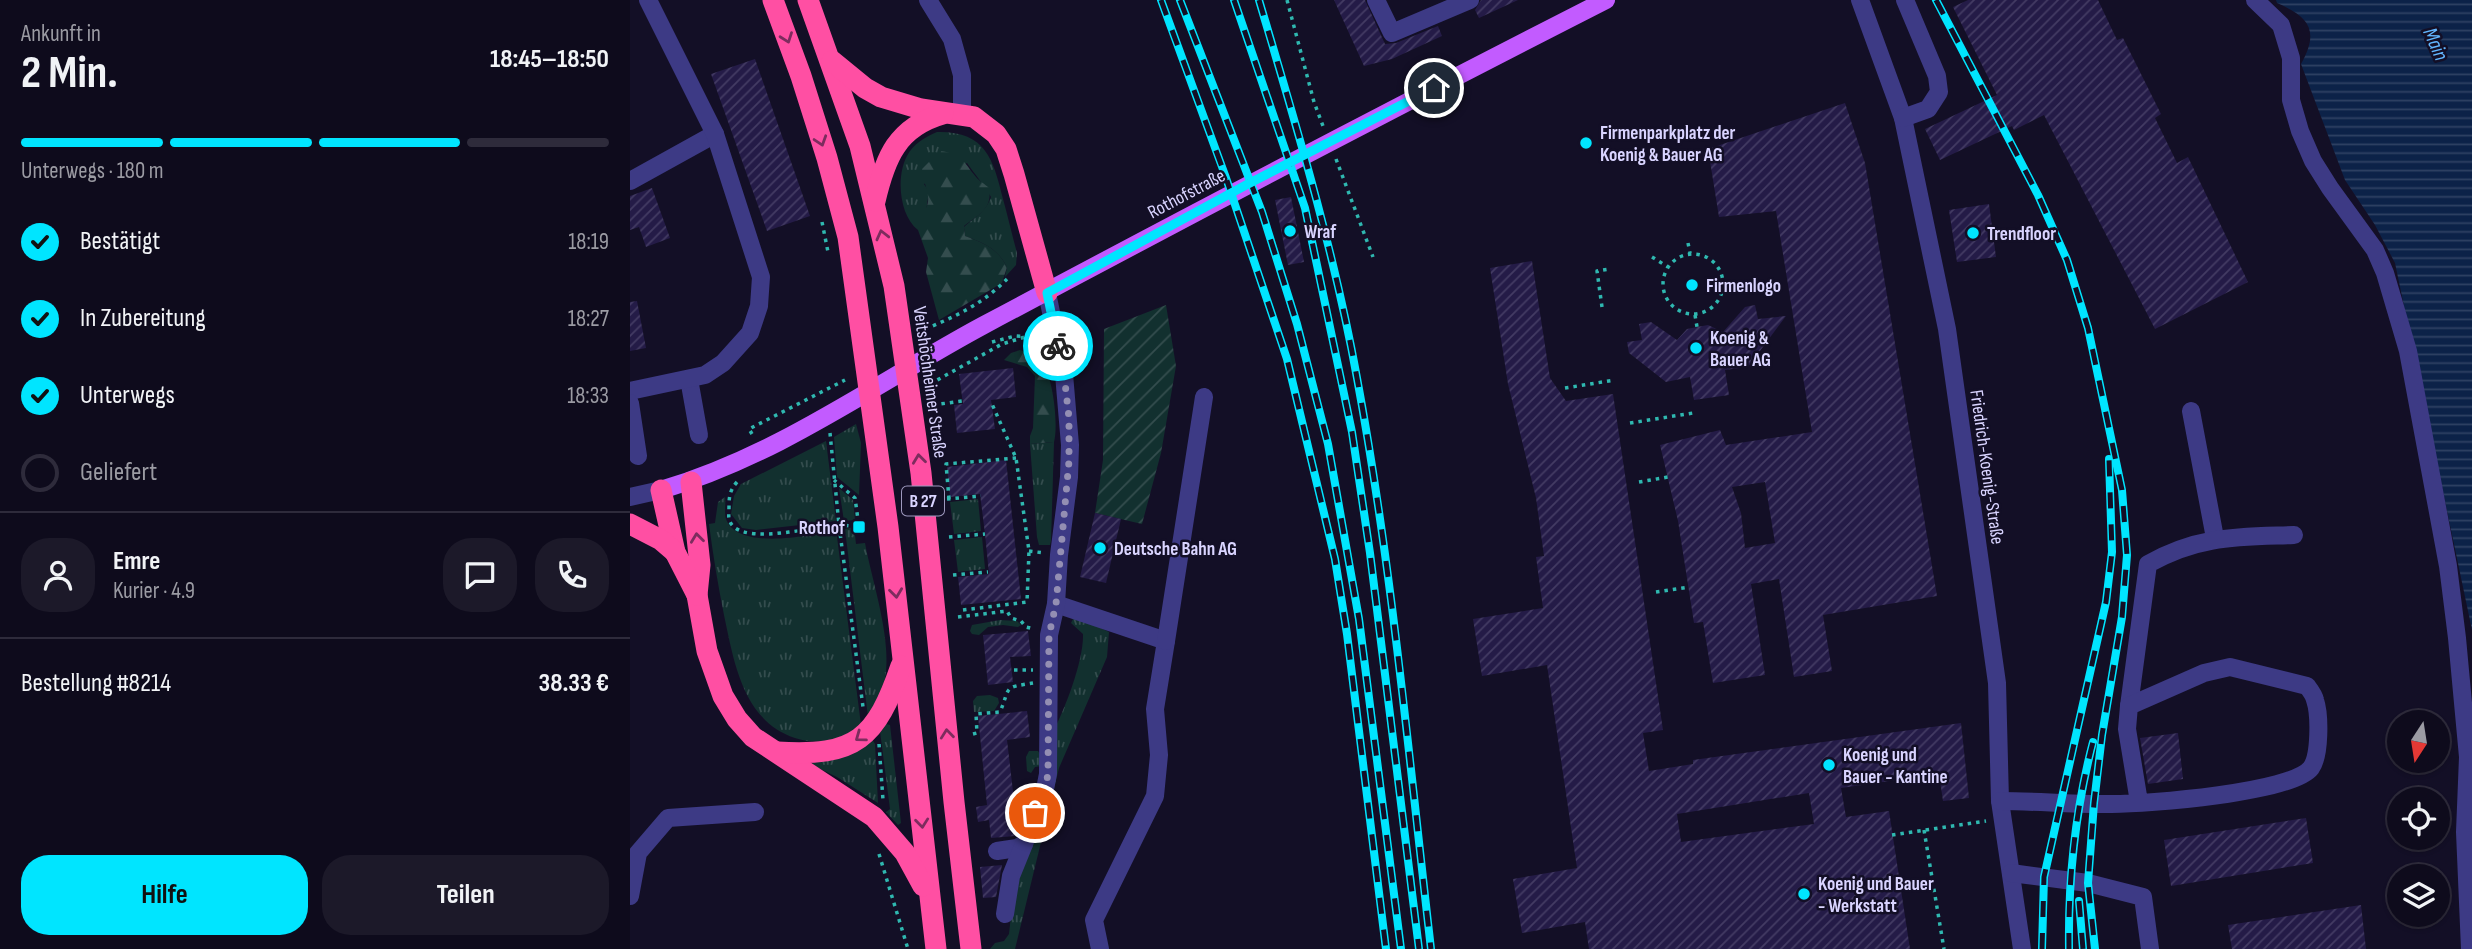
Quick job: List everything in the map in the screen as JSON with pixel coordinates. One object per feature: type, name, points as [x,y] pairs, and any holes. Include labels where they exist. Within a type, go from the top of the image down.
[{"type":"highway","name":"B 27","points":[[773,0],[827,158],[848,237],[904,658],[936,949]]},
{"type":"highway","name":"Veitshöchheimer Straße","points":[[808,0],[860,146],[891,271],[909,382],[971,949]]},
{"type":"highway","points":[[830,60],[865,88],[881,97],[921,109],[956,112],[988,125],[1006,149],[1037,249],[1047,293]]},
{"type":"highway","points":[[874,203],[881,177],[894,147],[916,125],[931,117],[956,112]]},
{"type":"highway","points":[[691,482],[700,565],[697,595],[707,651],[723,696],[737,719],[753,737],[874,817],[905,853],[930,900]]},
{"type":"highway","points":[[661,490],[675,552],[697,595]]},
{"type":"highway","points":[[630,524],[662,541],[675,552]]},
{"type":"highway","points":[[775,751],[819,753],[851,744],[868,732],[883,712],[904,658]]},
{"type":"main road","name":"Rothofstraße","points":[[661,490],[735,465],[793,435],[986,325],[1157,233],[1606,0]]},
{"type":"street","points":[[630,391],[705,375],[723,363],[750,333],[759,306],[761,278],[715,134],[648,0]]},
{"type":"street","points":[[928,0],[952,39],[962,75],[956,112]]},
{"type":"street","points":[[1376,0],[1392,33],[1470,0]]},
{"type":"street","name":"Friedrich-Koenig-Straße","points":[[1860,0],[1903,118],[1949,343],[1997,683],[2001,809],[2022,949]]},
{"type":"street","points":[[1903,118],[1928,109],[1940,92],[1937,76],[1905,0]]},
{"type":"street","points":[[2255,0],[2281,25],[2291,58],[2291,100],[2300,131],[2313,162],[2375,250],[2385,273],[2408,351],[2448,566],[2457,638],[2468,757],[2465,832],[2470,949]]},
{"type":"street","points":[[630,181],[715,134]]},
{"type":"street","points":[[1005,914],[1011,876],[1044,794],[1048,774],[1049,635],[1056,604],[1069,477],[1069,418],[1064,374],[1047,293]]},
{"type":"street","points":[[689,379],[699,435]]},
{"type":"street","points":[[1100,949],[1094,919],[1155,796],[1159,755],[1155,709],[1204,397]]},
{"type":"street","points":[[630,403],[638,456]]},
{"type":"street","points":[[2191,411],[2215,538]]},
{"type":"street","points":[[630,497],[661,490]]},
{"type":"street","points":[[2139,802],[2127,729],[2148,564],[2170,552],[2215,538],[2294,535]]},
{"type":"street","points":[[1056,604],[1166,641]]},
{"type":"street","points":[[2001,809],[2139,802],[2258,790],[2295,778],[2310,769],[2317,752],[2315,700],[2307,686],[2230,667],[2204,673],[2129,706]]},
{"type":"street","points":[[630,897],[638,853],[668,818],[755,812]]},
{"type":"street","points":[[996,851],[1017,848],[1024,844]]},
{"type":"street","points":[[2011,873],[2108,886],[2143,897],[2150,949]]},
{"type":"path","points":[[821,220],[830,257]]},
{"type":"path","points":[[1688,243],[1690,253]]},
{"type":"path","points":[[1690,253],[1709,257],[1721,272],[1723,281],[1723,291],[1713,307],[1695,314],[1675,308],[1668,301],[1662,281],[1668,267],[1680,256],[1690,253]]},
{"type":"path","points":[[1652,257],[1668,267]]},
{"type":"path","points":[[1602,307],[1597,271],[1610,269]]},
{"type":"path","points":[[925,329],[954,317],[992,295],[1007,279]]},
{"type":"path","points":[[1695,314],[1697,327]]},
{"type":"path","points":[[930,384],[1002,344],[1030,337],[1015,336],[989,343]]},
{"type":"path","points":[[842,391],[849,371]]},
{"type":"path","points":[[750,429],[845,380]]},
{"type":"path","points":[[1564,388],[1615,380]]},
{"type":"path","points":[[933,405],[962,401]]},
{"type":"path","points":[[963,610],[1027,603],[1029,551],[1016,458],[992,404]]},
{"type":"path","points":[[1630,422],[1693,413]]},
{"type":"path","points":[[832,426],[829,437],[864,719],[868,732],[878,742],[883,805],[874,817]]},
{"type":"path","points":[[981,496],[947,499],[946,464],[1016,458]]},
{"type":"path","points":[[748,476],[736,482],[731,489],[729,520],[733,527],[741,531],[767,533],[839,525],[859,527],[855,498],[834,480]]},
{"type":"path","points":[[1639,482],[1668,477]]},
{"type":"path","points":[[949,537],[985,534]]},
{"type":"path","points":[[953,575],[988,572]]},
{"type":"path","points":[[1656,592],[1689,587]]},
{"type":"path","points":[[958,617],[1007,611],[1011,618],[1021,621],[1026,627],[1049,635]]},
{"type":"path","points":[[973,734],[978,733],[976,714],[1000,712],[1006,691],[1011,687],[1047,681]]},
{"type":"path","points":[[1892,835],[1924,830],[2001,809]]},
{"type":"path","points":[[1924,830],[1944,949]]},
{"type":"path","points":[[876,846],[908,949]]},
{"type":"green space","points":[[937,132],[966,136],[984,150],[990,160],[1017,253],[1016,265],[1005,277],[1007,267],[999,255],[984,244],[965,236],[964,227],[983,211],[991,197],[967,163],[924,184],[929,192],[926,211],[918,219],[918,230],[907,215],[901,195],[904,164],[916,144]]},
{"type":"green space","points":[[940,151],[961,159],[989,188],[987,206],[964,226],[965,236],[989,247],[1007,267],[1002,283],[939,320],[926,272],[928,258],[918,230],[918,218],[924,212],[928,201],[922,169]]},
{"type":"green space","points":[[1166,305],[1176,366],[1161,453],[1142,524],[1095,513],[1103,460],[1104,329]]},
{"type":"green space","points":[[1020,350],[1040,357],[1048,374],[1055,410],[1054,442],[1030,444],[1035,376],[1027,367],[1004,360],[1011,353]]},
{"type":"green space","points":[[856,424],[861,443],[859,495],[837,477],[834,437]]},
{"type":"green space","points":[[826,441],[836,521],[756,530],[742,528],[731,514],[734,496],[741,484]]},
{"type":"green space","points":[[1054,442],[1051,541],[1050,545],[1039,545],[1030,444]]},
{"type":"green space","points":[[839,488],[853,500],[855,520],[844,521]]},
{"type":"green space","points":[[725,497],[726,519],[733,529],[744,535],[776,539],[836,529],[861,725],[846,734],[821,741],[795,738],[777,730],[752,704],[737,670],[728,633],[709,524],[715,523],[718,502]]},
{"type":"green space","points":[[978,499],[981,531],[954,534],[950,502]]},
{"type":"green space","points":[[854,527],[856,544],[865,543],[882,618],[887,659],[880,696],[868,717],[845,529]]},
{"type":"green space","points":[[982,537],[985,569],[958,572],[954,540]]},
{"type":"green space","points":[[1073,619],[1081,619],[1109,632],[1107,657],[1059,768],[1015,949],[990,949],[995,943],[1004,941],[1009,934],[1013,898],[1053,732],[1077,670],[1083,634],[1071,623]]},
{"type":"green space","points":[[1000,620],[1017,621],[1021,625],[988,627],[979,635],[970,631],[972,625]]},
{"type":"green space","points":[[990,695],[998,698],[999,703],[994,711],[974,712],[973,701],[977,696]]},
{"type":"green space","points":[[886,724],[890,725],[901,823],[898,825],[886,812],[890,809],[880,731]]},
{"type":"green space","points":[[872,739],[875,744],[878,803],[812,765],[813,761]]},
{"type":"green space","points":[[1029,751],[1038,751],[1041,756],[1041,766],[1035,767],[1031,773],[1027,771],[1026,757]]},
{"type":"water","name":"Main","points":[[2276,0],[2472,0],[2472,630],[2395,263],[2375,225],[2345,180],[2301,64],[2310,42],[2308,26],[2304,19]]},
{"type":"building","points":[[1334,0],[1365,0],[1385,44],[1396,43],[1438,26],[1442,36],[1392,59],[1364,66]]},
{"type":"building","points":[[1481,0],[1518,0],[1479,18],[1475,10]]},
{"type":"building","points":[[1968,0],[2098,0],[2117,40],[2123,38],[2161,114],[2155,118],[2177,163],[2188,157],[2248,282],[2155,329],[2044,115],[2014,130],[2012,126],[1940,160],[1925,129],[1997,95],[1953,7]]},
{"type":"building","points":[[755,59],[810,216],[767,231],[711,74]]},
{"type":"building","points":[[1845,103],[1865,163],[1937,596],[1823,615],[1832,671],[1794,677],[1779,579],[1751,584],[1765,675],[1713,683],[1703,622],[1694,623],[1678,521],[1660,445],[1720,430],[1726,445],[1812,432],[1776,211],[1719,217],[1708,149]],"holes":[[[1765,482],[1775,543],[1745,548],[1741,513],[1732,487]]]},
{"type":"building","points":[[652,188],[670,238],[646,247],[639,227],[630,230],[630,196]]},
{"type":"building","name":"Wraf","points":[[1291,197],[1304,262],[1288,265],[1275,200]]},
{"type":"building","name":"Trendfloor","points":[[1989,204],[1996,257],[1957,262],[1949,210]]},
{"type":"building","points":[[1532,261],[1550,378],[1566,401],[1613,394],[1663,730],[1643,733],[1649,771],[1693,764],[1693,760],[1961,723],[1969,798],[1943,801],[1939,774],[1841,788],[1846,817],[1889,811],[1910,949],[1589,949],[1585,922],[1522,933],[1513,879],[1577,868],[1547,665],[1482,676],[1473,619],[1543,608],[1536,557],[1544,556],[1536,498],[1508,384],[1490,268]],"holes":[[[1809,793],[1814,824],[1681,842],[1677,814]]]},
{"type":"building","points":[[637,301],[646,348],[630,351],[630,302]]},
{"type":"building","name":"Koenig & Bauer AG","points":[[1755,305],[1758,319],[1786,316],[1748,367],[1725,370],[1729,395],[1694,400],[1690,377],[1666,382],[1629,353],[1627,342],[1642,340],[1639,324],[1651,322],[1677,340],[1687,329],[1708,325],[1723,332],[1745,307]]},
{"type":"building","points":[[1013,368],[1016,397],[991,400],[995,429],[957,433],[954,405],[963,404],[959,374]]},
{"type":"building","points":[[1006,460],[1021,599],[961,605],[958,577],[989,574],[985,534],[980,494],[950,497],[947,467]]},
{"type":"building","name":"Deutsche Bahn AG","points":[[1095,513],[1121,519],[1106,583],[1080,577]]},
{"type":"building","points":[[1028,631],[1031,656],[1010,657],[1013,682],[988,685],[983,635]]},
{"type":"building","points":[[1027,711],[1030,737],[1007,740],[1014,800],[1022,799],[1023,815],[1015,836],[991,838],[989,820],[978,822],[976,807],[987,805],[978,716]]},
{"type":"building","points":[[2178,733],[2183,779],[2148,784],[2140,738]]},
{"type":"building","points":[[2306,818],[2313,863],[2171,886],[2164,840]]},
{"type":"building","points":[[1002,865],[996,897],[983,898],[980,867]]},
{"type":"building","points":[[2361,905],[2366,949],[2232,949],[2228,925]]},
{"type":"railway","points":[[1161,0],[1225,175],[1287,359],[1335,559],[1347,634],[1386,949]]},
{"type":"railway","points":[[1180,0],[1262,212],[1297,324],[1328,444],[1359,619],[1401,949]]},
{"type":"railway","points":[[1234,0],[1305,208],[1352,432],[1370,553],[1419,949]]},
{"type":"railway","points":[[1259,0],[1326,235],[1357,378],[1390,592],[1431,949]]},
{"type":"railway","points":[[1936,0],[2038,195],[2067,260],[2088,328],[2122,490],[2127,555],[2122,617],[2102,735],[2088,883],[2095,949]]},
{"type":"railway","points":[[2042,949],[2044,877],[2106,602],[2112,552],[2109,459]]},
{"type":"railway","points":[[2069,949],[2074,845],[2093,742]]},
{"type":"railway","points":[[2079,901],[2083,949]]},
{"type":"way so far","points":[[1035,813],[1044,794],[1048,774],[1046,719],[1049,635],[1056,604],[1069,477],[1069,418],[1058,346]]},
{"type":"place","name":"Firmenparkplatz der Koenig & Bauer AG","points":[[1586,143]]},
{"type":"place","name":"Wraf","points":[[1290,231]]},
{"type":"place","name":"Trendfloor","points":[[1973,233]]},
{"type":"place","name":"Firmenlogo","points":[[1692,285]]},
{"type":"place","name":"Koenig & Bauer AG","points":[[1696,348]]},
{"type":"place","name":"Rothof","points":[[859,527]]},
{"type":"place","name":"Deutsche Bahn AG","points":[[1100,548]]},
{"type":"place","name":"Koenig und Bauer - Kantine","points":[[1829,765]]},
{"type":"place","name":"Koenig und Bauer - Werkstatt","points":[[1804,894]]},
{"type":"route","points":[[1058,346],[1047,293],[1246,185],[1434,88]]}]
